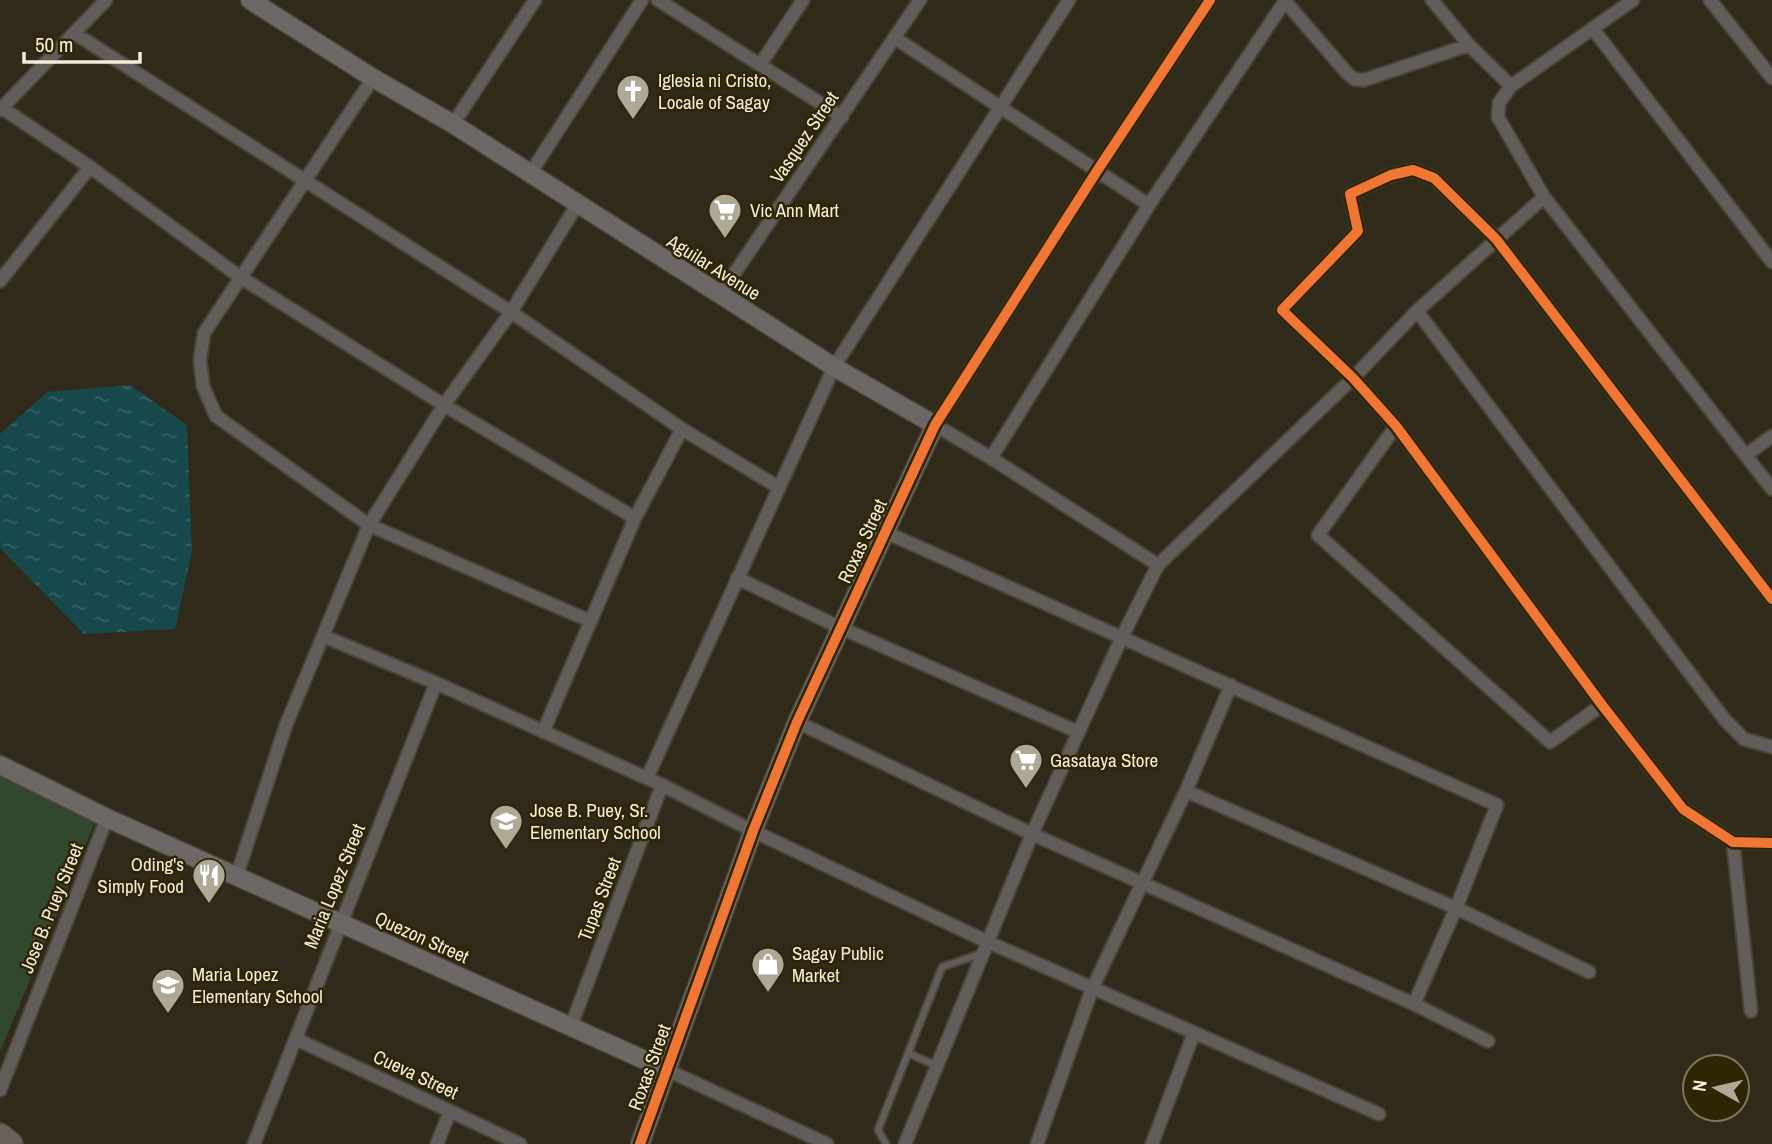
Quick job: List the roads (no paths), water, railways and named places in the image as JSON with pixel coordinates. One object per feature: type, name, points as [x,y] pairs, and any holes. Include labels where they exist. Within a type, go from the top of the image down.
[{"type":"highway","points":[[0,1135],[11,1144]]},
{"type":"street","points":[[106,0],[1,109],[90,167],[240,276],[444,405],[635,518]]},
{"type":"street","name":"Aguilar Avenue","points":[[250,0],[373,78],[453,124],[719,296],[990,458],[1157,565]]},
{"type":"street","points":[[453,124],[535,0]]},
{"type":"street","points":[[530,174],[642,0]]},
{"type":"street","points":[[658,0],[842,117]]},
{"type":"street","points":[[760,65],[803,0]]},
{"type":"street","name":"Vasquez Street","points":[[719,296],[920,0]]},
{"type":"street","points":[[646,778],[834,367],[1069,0]]},
{"type":"street","name":"Roxas Street","points":[[640,1144],[753,831],[797,722],[935,425],[1210,0]]},
{"type":"street","points":[[1432,0],[1469,45],[1511,86]]},
{"type":"street","points":[[1633,0],[1511,86],[1499,103],[1498,117],[1544,197],[1772,489]]},
{"type":"street","points":[[1710,0],[1772,78]]},
{"type":"street","points":[[990,458],[1149,205],[1284,1],[1354,79],[1364,80],[1469,45]]},
{"type":"street","points":[[1593,29],[1772,262]]},
{"type":"street","points":[[74,33],[511,312],[682,429],[778,487]]},
{"type":"street","points":[[895,38],[1149,205]]},
{"type":"street","points":[[373,78],[204,333],[200,360],[203,387],[216,416],[369,525],[590,621]]},
{"type":"street","points":[[0,281],[90,167]]},
{"type":"street","points":[[1772,599],[1496,239],[1434,178],[1413,170],[1391,175],[1350,194],[1358,231],[1282,310],[1353,377],[1396,426],[1602,705],[1683,809],[1733,842],[1772,843]]},
{"type":"street","points":[[905,1144],[1031,834],[1157,565],[1353,377],[1417,311],[1544,197]]},
{"type":"street","points":[[237,876],[286,725],[369,525],[444,405],[511,312],[577,205]]},
{"type":"street","points":[[1417,311],[1725,720],[1744,739],[1772,747]]},
{"type":"street","points":[[1396,426],[1318,535],[1550,741],[1602,705]]},
{"type":"street","points":[[543,732],[635,518],[682,429]]},
{"type":"street","points":[[1746,455],[1772,436]]},
{"type":"street","points":[[885,532],[1497,805],[1456,908],[1413,1004]]},
{"type":"street","points":[[737,578],[841,628],[1078,732]]},
{"type":"street","points":[[323,636],[436,683],[662,785],[986,947],[1092,989],[1380,1114]]},
{"type":"street","name":"Maria Lopez Street","points":[[254,1144],[436,683]]},
{"type":"street","points":[[1037,1144],[1092,989],[1186,791],[1231,685]]},
{"type":"street","points":[[797,722],[1031,834],[1413,1004],[1488,1041]]},
{"type":"street","name":"Quezon Street","points":[[0,765],[107,818],[827,1144]]},
{"type":"street","name":"Tupas Street","points":[[571,1026],[662,785]]},
{"type":"street","points":[[1186,791],[1456,908],[1589,972]]},
{"type":"street","name":"Jose B. Puey Street","points":[[0,1090],[107,818]]},
{"type":"street","points":[[1733,842],[1751,1011]]},
{"type":"street","points":[[1152,1144],[1194,1033]]},
{"type":"street","name":"Cueva Street","points":[[296,1039],[520,1144]]},
{"type":"street","points":[[437,1144],[450,1111]]},
{"type":"lane","points":[[886,1144],[878,1130],[942,967],[986,947]]},
{"type":"lane","points":[[908,1053],[937,1066]]},
{"type":"water","points":[[130,385],[187,425],[192,552],[175,629],[84,634],[0,548],[0,434],[47,392]]},
{"type":"place","name":"Iglesia ni Cristo, Locale of Sagay","points":[[633,121]]},
{"type":"place","name":"Vic Ann Mart","points":[[725,240]]},
{"type":"place","name":"Gasataya Store","points":[[1026,790]]},
{"type":"place","name":"Jose B. Puey, Sr. Elementary School","points":[[506,851]]},
{"type":"place","name":"Oding's Simply Food","points":[[209,905]]},
{"type":"place","name":"Sagay Public Market","points":[[768,994]]},
{"type":"place","name":"Maria Lopez Elementary School","points":[[168,1015]]}]
